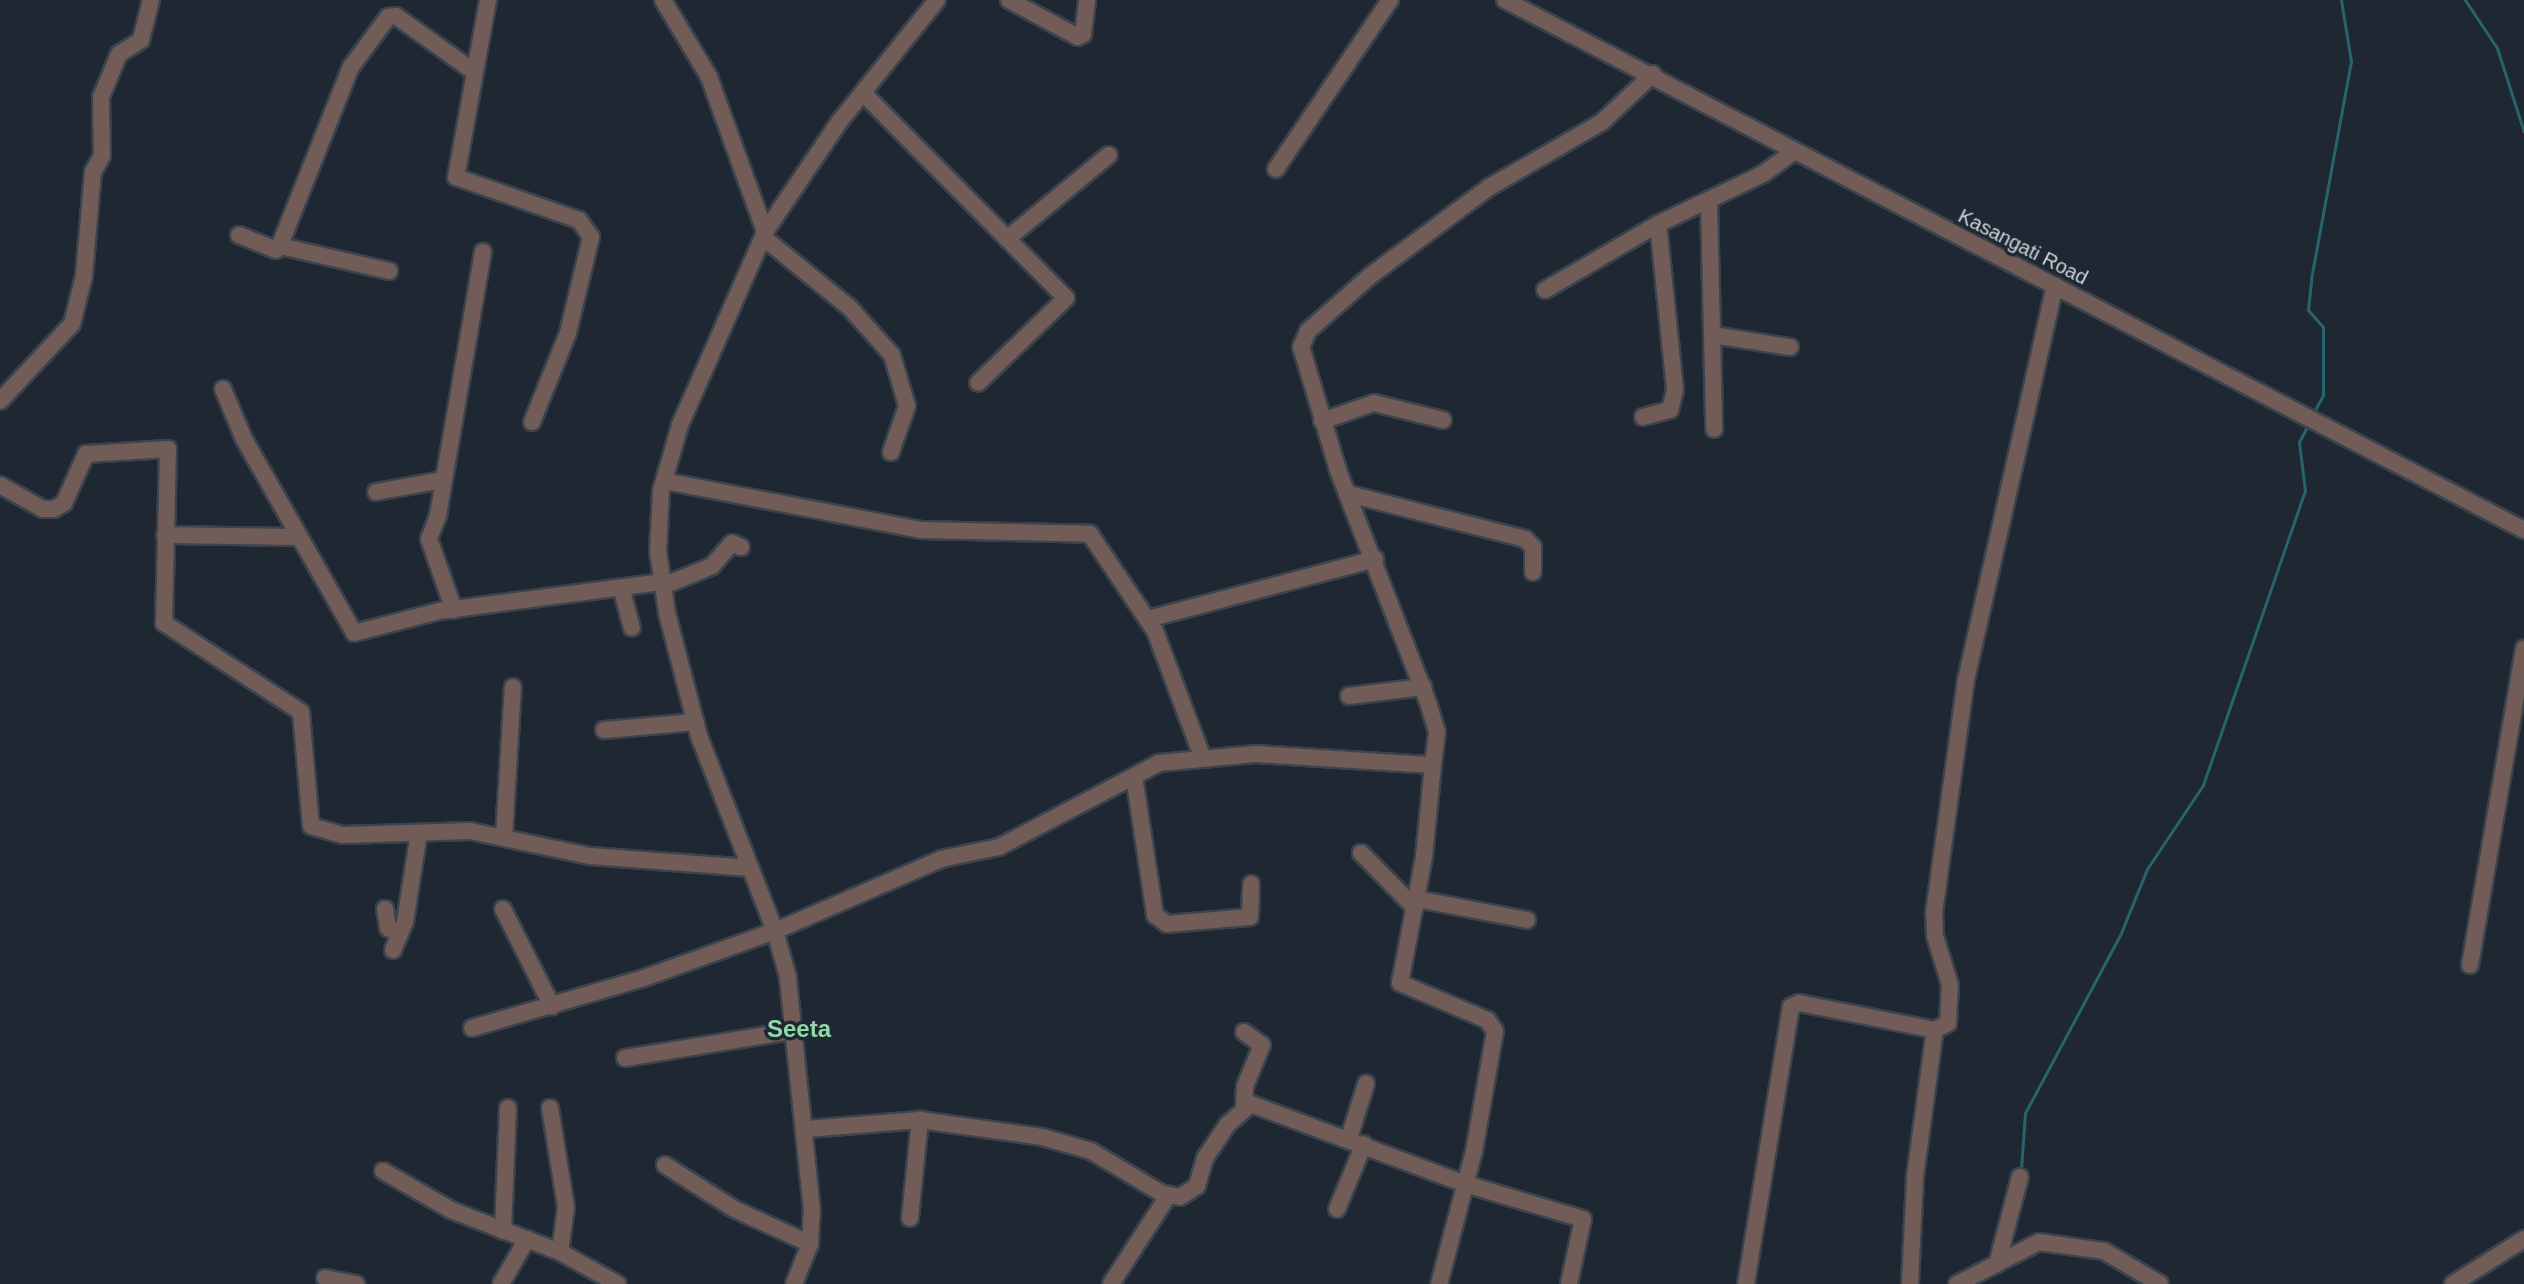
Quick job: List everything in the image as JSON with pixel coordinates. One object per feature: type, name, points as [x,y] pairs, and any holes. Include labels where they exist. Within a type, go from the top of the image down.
[{"type":"street","points":[[0,401],[72,324],[84,276],[91,185],[102,156],[101,97],[119,54],[141,40],[151,0]]},
{"type":"street","points":[[488,0],[456,177],[579,220],[591,237],[568,333],[532,422]]},
{"type":"street","points":[[663,0],[709,77],[764,235],[850,308],[897,362],[907,416],[891,452]]},
{"type":"street","points":[[794,1284],[810,1244],[807,1129],[797,1030],[775,931],[748,868],[696,722],[658,551],[664,481],[709,352],[764,235],[864,94],[937,0]]},
{"type":"street","points":[[1009,0],[1078,37],[1083,34],[1087,0]]},
{"type":"street","points":[[1276,169],[1390,0]]},
{"type":"street","name":"Kasangati Road","points":[[1505,0],[1524,5],[1793,152],[2524,530]]},
{"type":"street","points":[[239,235],[276,250],[280,246],[351,67],[386,19],[396,16],[473,71]]},
{"type":"street","points":[[1439,1284],[1462,1183],[1474,1151],[1495,1031],[1487,1020],[1401,986],[1416,904],[1437,732],[1423,687],[1322,421],[1303,365],[1301,347],[1308,331],[1446,218],[1602,122],[1653,74]]},
{"type":"street","points":[[864,94],[1066,298],[978,383]]},
{"type":"street","points":[[1545,290],[1658,224],[1709,200],[1793,152]]},
{"type":"street","points":[[1007,239],[1109,155]]},
{"type":"street","points":[[1709,200],[1714,429]]},
{"type":"street","points":[[1643,417],[1670,410],[1675,390],[1658,224]]},
{"type":"street","points":[[280,246],[389,271]]},
{"type":"street","points":[[454,610],[430,552],[483,252]]},
{"type":"street","points":[[1746,1284],[1790,1008],[1799,1003],[1935,1030],[1948,1023],[1950,985],[1935,936],[1934,913],[1966,680],[2055,286]]},
{"type":"street","points":[[1713,335],[1790,347]]},
{"type":"street","points":[[223,389],[297,537],[354,633],[454,610],[663,584],[712,566],[732,543],[741,547]]},
{"type":"street","points":[[1322,421],[1374,403],[1443,420]]},
{"type":"street","points":[[0,485],[43,509],[54,509],[64,503],[86,454],[168,449],[164,623],[301,712],[311,826],[343,835],[470,831],[590,856],[748,868]]},
{"type":"street","points":[[376,492],[443,480]]},
{"type":"street","points":[[664,481],[885,519],[920,530],[1090,534],[1148,619],[1202,756]]},
{"type":"street","points":[[1349,494],[1525,539],[1533,547],[1533,572]]},
{"type":"street","points":[[165,535],[297,537]]},
{"type":"street","points":[[1148,619],[1375,559]]},
{"type":"street","points":[[621,587],[632,628]]},
{"type":"street","points":[[2470,965],[2524,649]]},
{"type":"street","points":[[504,837],[513,687]]},
{"type":"street","points":[[1349,696],[1423,687]]},
{"type":"street","points":[[604,730],[696,722]]},
{"type":"street","points":[[472,1028],[552,1006],[775,931],[941,859],[999,847],[1159,763],[1202,756],[1330,756],[1433,765]]},
{"type":"street","points":[[1134,776],[1155,915],[1167,924],[1250,917],[1251,884]]},
{"type":"street","points":[[393,950],[400,934],[419,833]]},
{"type":"street","points":[[1361,853],[1416,904],[1527,920]]},
{"type":"street","points":[[385,909],[388,928],[400,934]]},
{"type":"street","points":[[503,909],[552,1006]]},
{"type":"street","points":[[625,1058],[797,1030]]},
{"type":"street","points":[[1910,1284],[1915,1177],[1935,1030]]},
{"type":"street","points":[[807,1129],[920,1120],[1042,1137],[1091,1151],[1168,1196],[1191,1192],[1205,1158],[1244,1106],[1245,1086],[1262,1045],[1244,1032]]},
{"type":"street","points":[[1337,1209],[1356,1141],[1366,1084]]},
{"type":"street","points":[[1244,1106],[1356,1141],[1462,1183],[1583,1219],[1569,1284]]},
{"type":"street","points":[[503,1231],[508,1108]]},
{"type":"street","points":[[550,1108],[566,1207],[560,1252]]},
{"type":"street","points":[[910,1218],[920,1120]]},
{"type":"street","points":[[665,1165],[734,1209],[810,1244]]},
{"type":"street","points":[[383,1171],[451,1210],[560,1252],[618,1284]]},
{"type":"street","points":[[1997,1264],[2020,1177]]},
{"type":"street","points":[[1111,1284],[1168,1196]]},
{"type":"street","points":[[501,1284],[527,1239]]},
{"type":"street","points":[[2453,1284],[2524,1239]]},
{"type":"street","points":[[1957,1284],[2039,1242],[2104,1251],[2160,1284]]},
{"type":"street","points":[[325,1278],[356,1284]]},
{"type":"waterway","points":[[2314,412],[2323,395],[2323,327],[2308,310],[2311,279],[2351,61],[2341,0]]},
{"type":"waterway","points":[[2465,0],[2497,48],[2524,132]]},
{"type":"waterway","points":[[2021,1169],[2025,1113],[2121,933],[2147,869],[2203,785],[2305,491],[2299,442],[2309,423]]},
{"type":"district","name":"Seeta","points":[[799,1029]]}]
